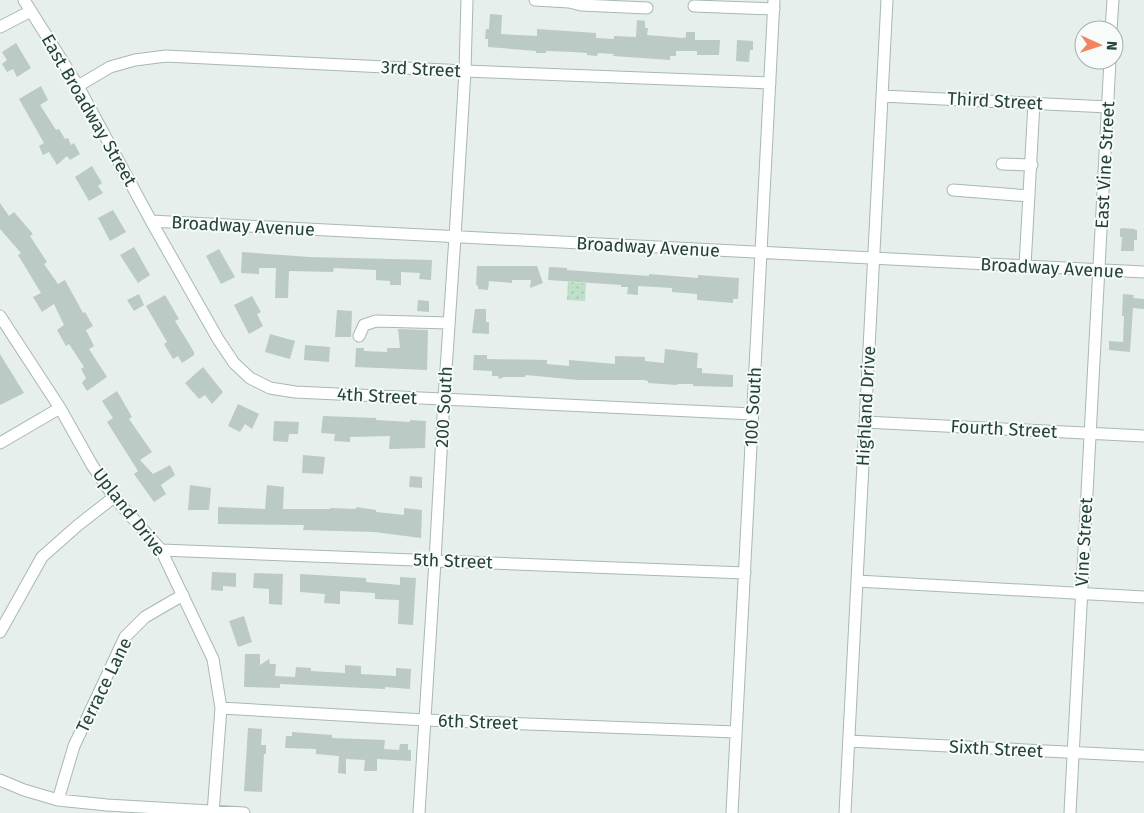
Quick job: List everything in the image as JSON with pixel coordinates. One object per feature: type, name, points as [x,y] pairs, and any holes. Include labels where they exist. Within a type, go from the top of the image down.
[{"type":"street","name":"East Broadway Street","points":[[24,0],[78,86],[151,221]]},
{"type":"street","name":"200 South","points":[[419,813],[444,399],[456,237],[467,0]]},
{"type":"street","points":[[535,0],[568,2],[581,5],[647,8]]},
{"type":"street","name":"Highland Drive","points":[[845,813],[887,0]]},
{"type":"street","points":[[1112,20],[1113,0]]},
{"type":"street","points":[[694,6],[774,5]]},
{"type":"street","name":"100 South","points":[[732,813],[774,5]]},
{"type":"street","points":[[0,27],[31,11]]},
{"type":"street","name":"3rd Street","points":[[78,86],[110,67],[135,60],[166,56],[465,71],[770,83]]},
{"type":"street","name":"East Vine Street","points":[[1099,270],[1110,70]]},
{"type":"street","name":"Third Street","points":[[882,96],[1108,107]]},
{"type":"street","points":[[1025,266],[1034,103]]},
{"type":"street","points":[[1002,164],[1032,165]]},
{"type":"street","points":[[953,190],[1029,196]]},
{"type":"street","name":"Broadway Avenue","points":[[151,221],[1144,272]]},
{"type":"street","name":"4th Street","points":[[151,221],[218,339],[234,363],[250,378],[270,388],[295,392],[753,414]]},
{"type":"street","name":"Vine Street","points":[[1070,813],[1099,270]]},
{"type":"street","name":"Upland Drive","points":[[0,316],[60,408],[92,465],[114,497],[162,550],[213,658],[221,708],[213,812]]},
{"type":"street","points":[[358,336],[364,325],[376,321],[449,323]]},
{"type":"street","points":[[0,443],[60,408]]},
{"type":"street","name":"Fourth Street","points":[[865,422],[1144,436]]},
{"type":"street","points":[[0,632],[42,557],[114,497]]},
{"type":"street","name":"5th Street","points":[[162,550],[744,573]]},
{"type":"street","points":[[857,581],[1144,597]]},
{"type":"street","name":"Terrace Lane","points":[[58,800],[74,746],[125,637],[145,618],[183,595]]},
{"type":"street","name":"6th Street","points":[[221,708],[425,720],[736,732]]},
{"type":"street","name":"Sixth Street","points":[[849,741],[1144,756]]},
{"type":"street","points":[[0,780],[24,790],[58,800],[107,805],[244,813]]},
{"type":"green space","points":[[568,282],[586,283],[585,301],[567,300]]},
{"type":"building","points":[[490,14],[502,15],[501,34],[537,36],[537,29],[596,33],[596,38],[614,39],[614,36],[636,37],[637,20],[645,21],[645,28],[648,28],[647,35],[683,38],[686,37],[686,32],[695,32],[695,40],[720,40],[719,55],[697,55],[697,51],[676,51],[676,56],[670,56],[670,60],[613,56],[614,54],[598,53],[597,56],[574,52],[546,51],[546,53],[536,53],[536,51],[488,47],[488,39],[485,39],[486,29],[489,29]]},
{"type":"building","points":[[737,40],[753,41],[753,50],[750,50],[749,62],[736,61]]},
{"type":"building","points":[[16,43],[31,68],[17,77],[13,69],[7,72],[2,64],[7,60],[2,52]]},
{"type":"building","points":[[41,86],[48,100],[40,105],[56,130],[59,129],[65,139],[68,138],[71,145],[74,143],[80,154],[70,160],[67,156],[57,165],[49,152],[43,155],[39,146],[44,143],[19,99]]},
{"type":"building","points":[[92,166],[102,183],[98,186],[103,193],[89,201],[75,177]]},
{"type":"building","points":[[0,203],[9,216],[14,212],[33,234],[30,236],[47,262],[44,264],[58,284],[65,280],[83,313],[85,312],[93,326],[86,330],[94,346],[89,349],[107,377],[87,391],[82,383],[86,378],[81,369],[84,367],[69,344],[66,346],[57,330],[64,325],[54,304],[42,312],[33,297],[41,293],[18,255],[21,253],[0,229]]},
{"type":"building","points":[[113,210],[126,232],[110,241],[98,218]]},
{"type":"building","points":[[1120,229],[1137,230],[1137,240],[1134,240],[1134,251],[1121,251],[1122,237],[1120,237]]},
{"type":"building","points":[[134,247],[150,275],[138,283],[120,255]]},
{"type":"building","points":[[219,249],[235,277],[221,284],[206,256]]},
{"type":"building","points":[[242,252],[309,257],[432,260],[431,280],[419,279],[420,273],[401,272],[401,285],[390,285],[390,281],[376,280],[376,270],[334,268],[333,272],[289,271],[288,298],[275,298],[276,268],[259,268],[259,274],[241,273]]},
{"type":"building","points":[[477,266],[537,266],[543,283],[530,288],[531,280],[512,280],[512,283],[489,281],[488,290],[478,289],[476,285]]},
{"type":"building","points":[[549,267],[649,276],[649,274],[698,278],[698,275],[739,278],[738,299],[733,299],[733,303],[697,300],[697,294],[672,292],[672,288],[638,286],[638,295],[627,294],[628,287],[621,287],[621,285],[548,280]]},
{"type":"building","points":[[139,294],[144,305],[134,311],[127,300]]},
{"type":"building","points":[[1123,294],[1134,295],[1133,298],[1144,299],[1144,309],[1133,308],[1130,352],[1109,350],[1109,341],[1123,342]]},
{"type":"building","points":[[165,295],[179,319],[175,321],[194,352],[194,355],[182,363],[178,356],[173,359],[164,344],[167,342],[146,306]]},
{"type":"building","points":[[252,296],[261,312],[257,314],[263,326],[249,334],[234,305]]},
{"type":"building","points":[[418,300],[429,301],[429,312],[417,311]]},
{"type":"building","points":[[475,309],[486,309],[486,322],[489,322],[489,334],[472,333]]},
{"type":"building","points":[[337,310],[352,311],[351,337],[335,337]]},
{"type":"building","points":[[398,329],[428,330],[427,370],[355,367],[356,348],[364,348],[364,351],[387,352],[387,348],[400,348]]},
{"type":"building","points":[[270,334],[295,341],[290,359],[265,352]]},
{"type":"building","points":[[305,345],[330,347],[329,362],[304,360]]},
{"type":"building","points":[[665,349],[698,353],[697,368],[702,368],[702,373],[733,375],[733,387],[648,383],[648,381],[644,380],[578,380],[526,375],[525,377],[504,377],[499,379],[498,376],[492,376],[492,371],[473,370],[474,355],[487,355],[487,359],[547,360],[547,364],[569,366],[569,360],[615,364],[615,356],[645,357],[645,361],[664,363]]},
{"type":"building","points":[[0,354],[24,393],[0,405]]},
{"type":"building","points":[[203,367],[223,392],[212,404],[205,395],[199,399],[185,383]]},
{"type":"building","points":[[117,391],[132,417],[129,419],[152,452],[140,460],[153,474],[170,465],[175,475],[161,485],[166,494],[154,502],[134,474],[138,471],[107,422],[113,418],[102,401]]},
{"type":"building","points":[[238,404],[259,414],[252,429],[245,424],[240,432],[228,426]]},
{"type":"building","points":[[323,416],[376,418],[376,420],[410,422],[410,420],[426,421],[425,448],[389,449],[390,436],[350,437],[350,442],[334,441],[335,434],[321,433]]},
{"type":"building","points":[[274,421],[299,422],[298,434],[289,434],[288,442],[273,441]]},
{"type":"building","points":[[303,455],[325,457],[323,474],[302,473]]},
{"type":"building","points":[[410,476],[422,477],[422,488],[409,487]]},
{"type":"building","points":[[190,485],[211,488],[209,510],[188,510]]},
{"type":"building","points":[[267,485],[284,487],[283,509],[356,509],[356,507],[376,510],[376,512],[404,515],[404,508],[422,510],[421,538],[374,532],[303,530],[304,525],[218,524],[218,507],[265,509]]},
{"type":"building","points":[[212,572],[236,573],[236,587],[223,586],[223,591],[211,590]]},
{"type":"building","points":[[254,573],[283,574],[282,605],[269,604],[269,589],[253,588]]},
{"type":"building","points":[[300,574],[366,578],[366,582],[400,585],[400,577],[416,578],[413,625],[398,624],[399,600],[375,599],[375,593],[340,591],[340,604],[324,603],[325,594],[300,592]]},
{"type":"building","points":[[244,616],[252,642],[238,647],[229,621]]},
{"type":"building","points":[[245,654],[260,654],[260,665],[269,659],[270,664],[276,664],[275,676],[295,677],[296,667],[311,668],[311,671],[345,673],[345,665],[361,666],[361,674],[396,676],[396,668],[411,669],[410,689],[280,684],[280,688],[244,687]]},
{"type":"building","points":[[248,728],[262,729],[261,745],[266,745],[262,792],[244,791]]},
{"type":"building","points":[[292,732],[332,735],[332,738],[385,740],[384,749],[399,750],[400,744],[408,744],[408,750],[411,750],[411,761],[377,759],[377,771],[364,771],[365,760],[346,759],[346,774],[338,773],[339,756],[316,754],[316,749],[285,748],[286,736],[292,736]]}]
